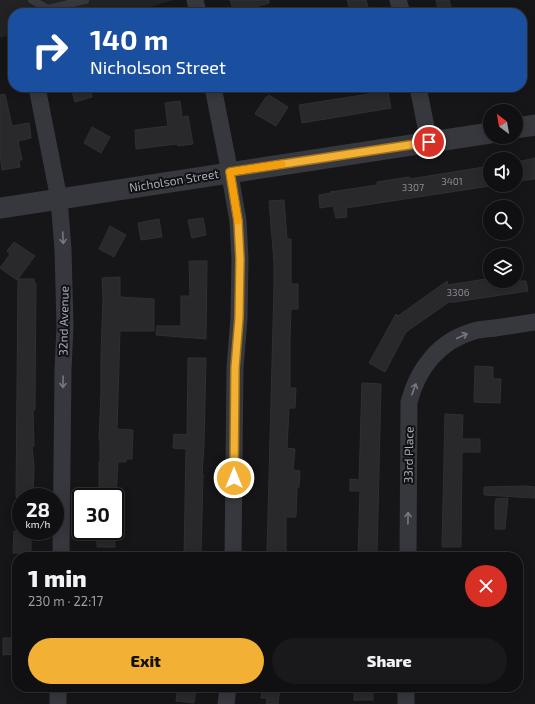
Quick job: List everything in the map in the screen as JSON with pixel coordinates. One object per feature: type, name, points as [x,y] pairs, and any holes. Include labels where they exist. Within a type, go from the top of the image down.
[{"type":"street","name":"32nd Avenue","points":[[39,92],[60,199],[64,256],[65,326],[63,370],[61,552]]},
{"type":"street","points":[[214,92],[238,221],[240,259],[239,318],[235,368],[233,552]]},
{"type":"street","points":[[419,92],[429,142]]},
{"type":"street","points":[[523,127],[535,126]]},
{"type":"street","name":"Nicholson Street","points":[[0,208],[483,133]]},
{"type":"street","name":"33rd Place","points":[[408,552],[410,402],[412,390],[418,378],[430,358],[443,347],[459,337],[475,331],[535,322]]},
{"type":"street","points":[[58,692],[58,704]]},
{"type":"street","points":[[226,704],[227,692]]},
{"type":"street","points":[[406,692],[406,704]]},
{"type":"lane","points":[[32,0],[46,8]]},
{"type":"lane","points":[[52,8],[85,0]]},
{"type":"shaded area","points":[[0,0],[173,0],[147,8],[8,8],[8,36],[0,38]]},
{"type":"building","points":[[230,0],[269,0],[269,3],[252,8],[232,8]]},
{"type":"building","points":[[347,0],[366,0],[368,8],[349,8]]},
{"type":"building","points":[[436,0],[449,0],[451,8],[438,8]]},
{"type":"building","points":[[72,92],[91,92],[92,97],[75,102]]},
{"type":"building","points":[[369,92],[388,92],[391,108],[302,123],[299,105],[369,94]]},
{"type":"building","points":[[5,94],[12,126],[29,123],[31,138],[18,141],[22,160],[19,160],[20,167],[2,170],[0,154],[0,95]]},
{"type":"building","points":[[269,95],[288,107],[276,126],[255,114],[266,97]]},
{"type":"building","points":[[180,101],[182,117],[188,116],[193,144],[178,146],[177,144],[136,149],[135,130],[168,126],[165,103]]},
{"type":"building","points":[[92,127],[110,137],[101,153],[84,143]]},
{"type":"building","points":[[535,158],[535,179],[523,181],[523,161]]},
{"type":"building","points":[[483,167],[483,187],[346,208],[347,217],[336,218],[333,206],[320,208],[319,195],[377,185],[377,182],[409,177],[410,179]]},
{"type":"building","points":[[284,200],[287,239],[291,239],[291,284],[298,284],[298,309],[291,309],[290,388],[296,388],[295,408],[289,408],[287,448],[295,449],[293,470],[300,471],[299,487],[297,487],[296,517],[286,517],[286,552],[267,552],[274,287],[274,262],[269,201]]},
{"type":"building","points":[[203,218],[206,235],[192,238],[188,220]]},
{"type":"building","points":[[159,219],[162,237],[141,240],[138,223]]},
{"type":"building","points":[[110,226],[126,235],[114,257],[99,249]]},
{"type":"building","points":[[14,242],[35,256],[17,280],[0,268],[10,254],[7,251]]},
{"type":"building","points":[[189,261],[207,261],[206,339],[156,335],[157,326],[181,326],[181,296],[190,296]]},
{"type":"building","points":[[120,277],[120,297],[154,299],[154,331],[120,331],[117,429],[133,430],[132,459],[126,459],[126,462],[118,462],[117,488],[99,488],[103,298],[102,278]]},
{"type":"building","points":[[18,279],[34,279],[36,284],[35,410],[33,410],[34,446],[32,446],[34,468],[33,488],[16,488]]},
{"type":"building","points":[[483,279],[483,288],[523,288],[523,281],[526,281],[528,291],[449,302],[406,332],[385,372],[369,363],[396,314],[398,316],[447,281],[448,285]]},
{"type":"building","points":[[188,358],[206,358],[201,552],[184,552],[186,449],[173,448],[174,434],[187,435]]},
{"type":"building","points":[[475,366],[493,367],[493,379],[501,379],[500,403],[474,402]]},
{"type":"building","points":[[362,383],[381,384],[377,552],[358,552],[360,491],[350,491],[350,479],[359,480]]},
{"type":"building","points":[[445,414],[463,415],[462,439],[480,439],[480,452],[462,452],[461,547],[442,547]]},
{"type":"building","points":[[484,487],[535,487],[535,498],[484,495]]},
{"type":"building","points":[[508,498],[505,529],[495,529],[496,499]]},
{"type":"building","points":[[14,540],[31,540],[31,552],[13,552]]},
{"type":"building","points":[[97,540],[115,540],[115,547],[97,547]]},
{"type":"building","points":[[3,638],[12,638],[12,654],[3,655]]},
{"type":"building","points":[[177,692],[195,692],[194,703],[176,701]]},
{"type":"building","points":[[262,692],[279,692],[278,704],[266,704],[267,698],[261,698]]},
{"type":"building","points":[[354,692],[373,692],[373,700],[354,700]]},
{"type":"slow traffic","points":[[238,221],[230,172],[282,164]]},
{"type":"route","points":[[234,478],[235,368],[239,318],[240,259],[238,221],[230,172],[429,142]]}]
